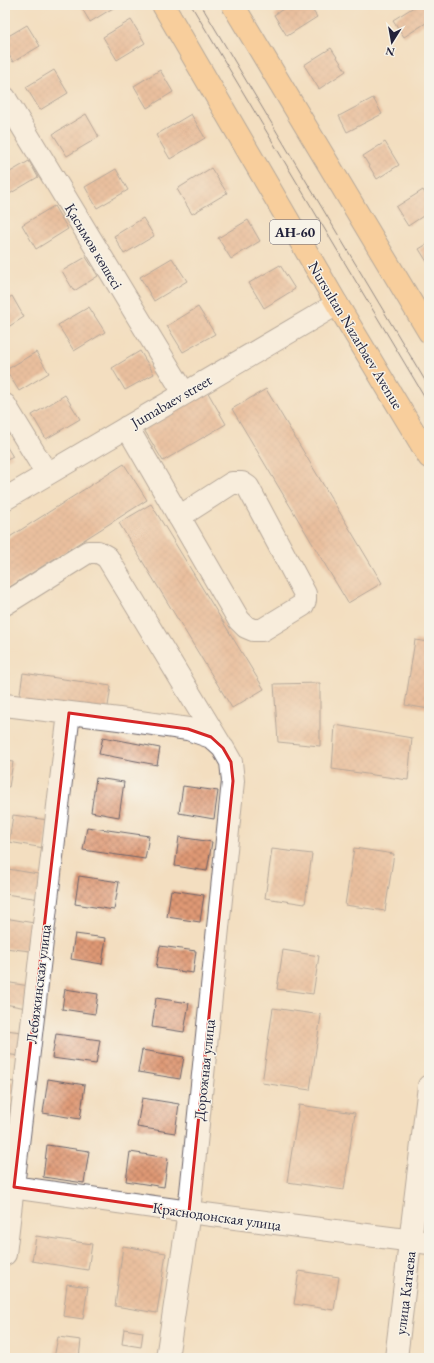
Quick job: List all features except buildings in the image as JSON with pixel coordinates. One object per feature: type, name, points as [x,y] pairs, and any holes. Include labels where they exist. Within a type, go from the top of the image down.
[{"type":"main road","name":"Nursultan Nazarbaev Avenue","points":[[163,5],[337,304],[429,457]]},
{"type":"main road","points":[[233,5],[429,332]]},
{"type":"street","name":"Қасымов көшесі","points":[[5,98],[184,393]]},
{"type":"street","name":"Jumabaev street","points":[[5,498],[337,304]]},
{"type":"street","points":[[5,405],[47,474]]},
{"type":"street","points":[[127,426],[239,620],[246,627],[253,630],[262,630],[303,605],[305,594],[248,487],[242,483],[232,483],[180,517]]},
{"type":"street","name":"Дорожная улица","points":[[5,604],[88,552],[98,552],[107,557],[231,762],[233,781],[189,1212],[167,1358]]},
{"type":"street","points":[[5,705],[188,729],[211,738],[222,748]]},
{"type":"street","name":"Лебяжинская улица","points":[[5,1254],[9,1186],[70,713]]},
{"type":"street","name":"улица Катаева","points":[[396,1358],[420,1242],[429,1086]]},
{"type":"street","name":"Краснодонская улица","points":[[9,1186],[189,1212],[420,1242]]},
{"type":"highlighted area","points":[[69,713],[188,729],[211,737],[223,748],[231,762],[233,781],[189,1212],[14,1187]]},
{"type":"tram line","points":[[191,5],[429,404]]},
{"type":"tram line","points":[[201,5],[429,387]]}]
